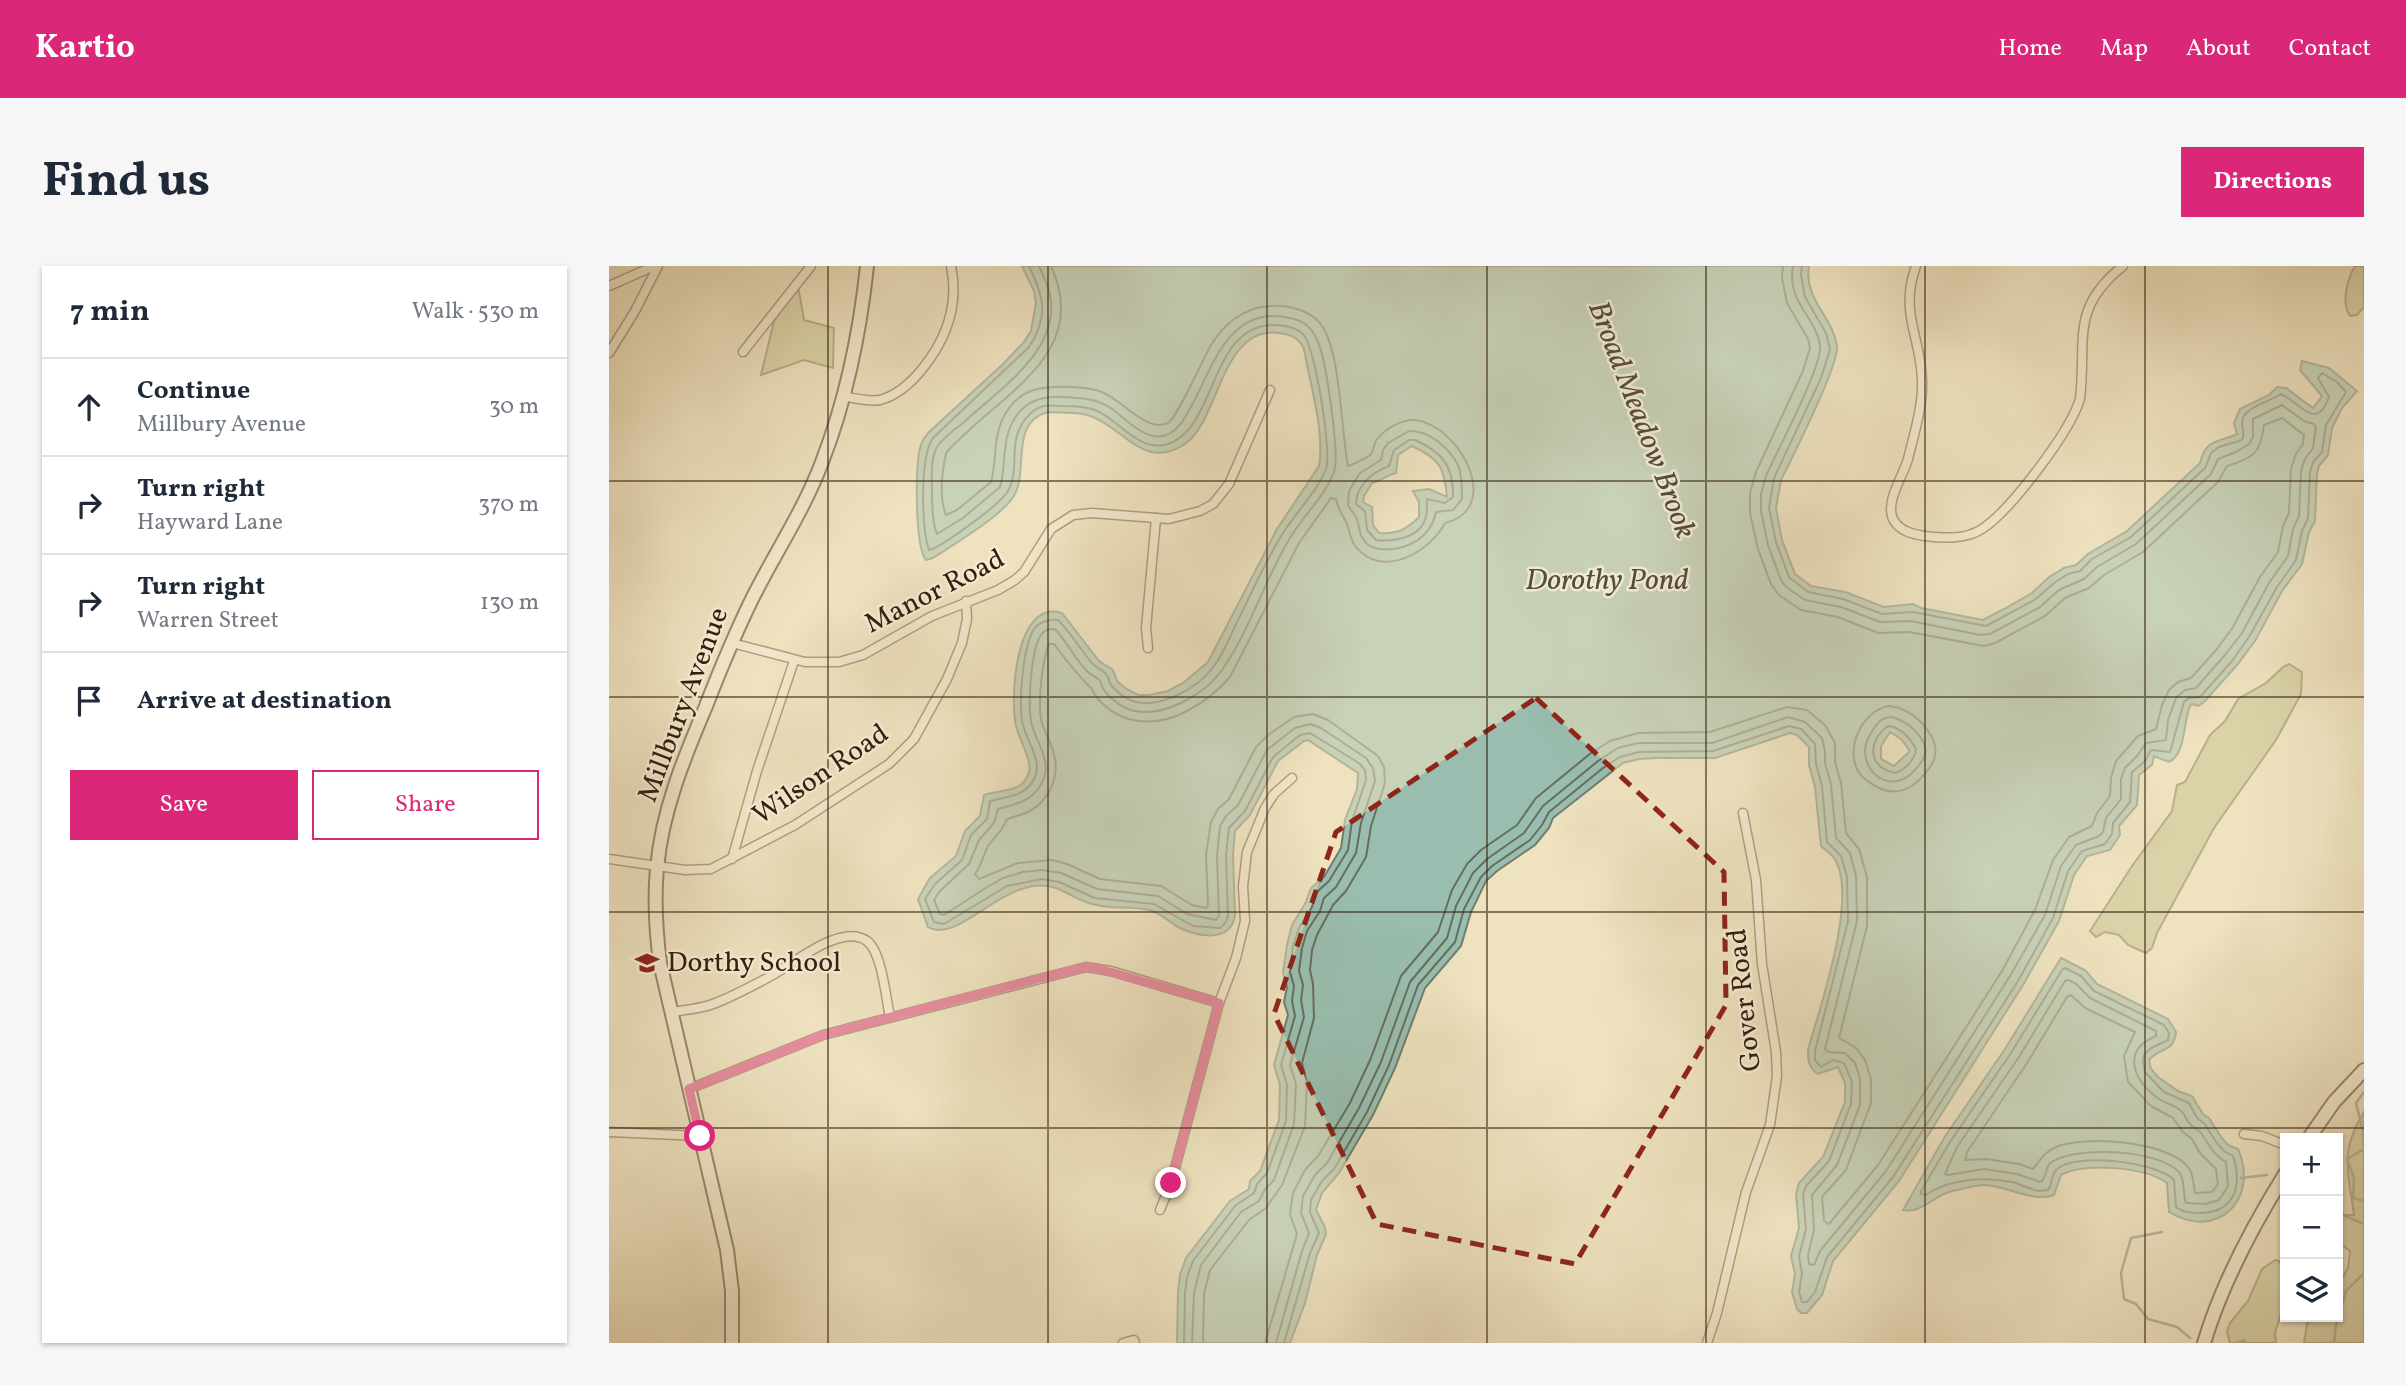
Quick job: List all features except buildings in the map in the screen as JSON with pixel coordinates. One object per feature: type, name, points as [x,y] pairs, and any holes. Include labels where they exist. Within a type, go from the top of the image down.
[{"type":"main road","name":"Millbury Avenue","points":[[732,1343],[732,1291],[727,1250],[660,963],[656,930],[657,865],[674,787],[732,643],[822,463],[842,396],[863,304],[867,266]]},
{"type":"main road","points":[[2312,1133],[2334,1102],[2364,1070]]},
{"type":"main road","points":[[2204,1343],[2228,1279],[2280,1183]]},
{"type":"street","points":[[609,286],[656,266]]},
{"type":"street","points":[[609,353],[635,312],[656,266]]},
{"type":"street","points":[[743,352],[811,266]]},
{"type":"street","points":[[842,396],[878,400],[900,391],[915,379],[939,348],[944,337],[953,297],[951,266]]},
{"type":"street","points":[[1916,266],[1909,302],[1921,370],[1922,393],[1904,473],[1892,499],[1892,514],[1900,528],[1944,537],[1972,534],[1988,524],[2021,489],[2053,448],[2077,409],[2080,399],[2083,328],[2088,306],[2100,287],[2123,266]]},
{"type":"street","name":"Manor Road","points":[[732,643],[795,661],[828,663],[863,655],[932,616],[1015,580],[1024,572],[1051,529],[1073,515],[1092,513],[1156,518],[1189,515],[1207,508],[1221,495],[1241,460],[1270,390]]},
{"type":"street","points":[[1149,648],[1146,628],[1154,564],[1156,518]]},
{"type":"street","name":"Wilson Road","points":[[609,859],[711,869],[795,825],[889,764],[905,749],[932,710],[962,643],[967,619],[966,601]]},
{"type":"street","points":[[733,859],[760,761],[795,661]]},
{"type":"street","points":[[1160,1210],[1171,1183],[1219,1003],[1236,958],[1245,920],[1243,886],[1247,852],[1265,808],[1274,794],[1292,778]]},
{"type":"street","name":"Gover Road","points":[[1707,1343],[1717,1313],[1746,1192],[1770,1125],[1777,1076],[1776,1052],[1762,964],[1756,880],[1743,813]]},
{"type":"street","points":[[671,1012],[711,1005],[772,976],[823,945],[838,938],[854,936],[866,940],[875,955],[890,1017]]},
{"type":"street","points":[[689,1089],[823,1035],[1086,967],[1111,971],[1219,1003]]},
{"type":"street","points":[[609,1132],[700,1136]]},
{"type":"street","points":[[2244,1134],[2262,1136],[2280,1143]]},
{"type":"street","points":[[1123,1343],[1135,1342]]},
{"type":"highlighted area","points":[[1536,698],[1724,872],[1726,1005],[1575,1264],[1377,1224],[1274,1014],[1336,832]]},
{"type":"green space","points":[[2355,266],[2364,266],[2364,307],[2357,315],[2350,316],[2346,291]]},
{"type":"green space","points":[[798,286],[804,320],[834,328],[833,368],[804,360],[761,375],[774,321]]},
{"type":"green space","points":[[2289,664],[2302,672],[2301,694],[2276,740],[2214,828],[2157,933],[2152,948],[2146,953],[2128,945],[2119,935],[2105,932],[2096,937],[2090,931],[2172,811],[2177,785],[2185,782],[2210,735],[2225,721],[2238,699],[2266,683]]},
{"type":"green space","points":[[2364,1112],[2364,1343],[2304,1343],[2308,1322],[2343,1322],[2343,1277],[2348,1268],[2350,1251],[2343,1246],[2343,1214],[2354,1215],[2347,1162],[2356,1126]]},
{"type":"green space","points":[[2275,1260],[2280,1263],[2280,1317],[2275,1333],[2276,1343],[2230,1343],[2227,1331],[2230,1323],[2248,1301],[2262,1269]]},
{"type":"water","name":"Dorothy Pond","points":[[1022,266],[1809,266],[1810,288],[1837,346],[1831,372],[1781,480],[1776,508],[1782,540],[1795,574],[1811,586],[1845,592],[1884,607],[1913,604],[1921,608],[1983,620],[2032,593],[2049,577],[2064,568],[2076,565],[2088,554],[2127,531],[2200,463],[2209,445],[2237,434],[2234,423],[2240,409],[2269,395],[2277,387],[2286,388],[2313,408],[2322,396],[2300,370],[2302,361],[2329,368],[2357,391],[2342,408],[2332,428],[2328,455],[2319,466],[2315,521],[2309,532],[2302,564],[2282,591],[2255,641],[2237,665],[2204,702],[2198,706],[2190,706],[2181,745],[2174,758],[2169,762],[2154,756],[2152,765],[2139,775],[2137,805],[2119,826],[2120,835],[2110,850],[2087,856],[2074,875],[2059,921],[2023,985],[1899,1181],[1833,1261],[1822,1295],[1807,1313],[1801,1313],[1797,1309],[1792,1292],[1795,1274],[1791,1256],[1799,1228],[1796,1194],[1799,1183],[1823,1157],[1845,1102],[1845,1083],[1838,1067],[1818,1074],[1810,1064],[1808,1050],[1828,982],[1840,927],[1842,901],[1841,879],[1836,861],[1821,846],[1815,787],[1809,765],[1809,747],[1797,735],[1790,733],[1715,758],[1656,758],[1623,763],[1553,818],[1549,828],[1535,845],[1486,881],[1471,912],[1461,946],[1425,988],[1395,1068],[1373,1115],[1339,1173],[1322,1193],[1316,1210],[1326,1234],[1290,1343],[1177,1343],[1178,1292],[1186,1258],[1230,1201],[1249,1189],[1250,1181],[1260,1171],[1279,1120],[1280,1085],[1274,1065],[1288,1015],[1284,1002],[1287,987],[1283,973],[1287,945],[1292,925],[1311,888],[1324,877],[1341,848],[1345,820],[1357,789],[1358,773],[1308,740],[1278,761],[1250,815],[1235,831],[1235,916],[1232,924],[1221,934],[1190,932],[1149,910],[1096,905],[1056,888],[1038,886],[1002,898],[954,927],[940,930],[928,927],[918,899],[930,878],[956,856],[965,831],[980,816],[984,795],[1010,790],[1022,784],[1029,772],[1029,761],[1015,721],[1014,690],[1020,651],[1026,633],[1035,620],[1047,612],[1062,613],[1099,661],[1113,670],[1117,681],[1138,695],[1168,691],[1183,683],[1208,662],[1277,529],[1319,466],[1318,423],[1302,345],[1288,335],[1260,335],[1245,344],[1233,359],[1196,433],[1185,444],[1171,451],[1147,451],[1106,424],[1084,414],[1048,412],[1036,417],[1024,435],[1019,483],[1009,502],[978,529],[926,560],[920,540],[917,506],[917,471],[921,444],[928,433],[1024,342],[1031,331],[1036,303],[1034,291]],"holes":[[[1412,446],[1429,455],[1439,465],[1447,497],[1429,489],[1413,491],[1419,502],[1419,517],[1401,530],[1379,533],[1373,525],[1372,507],[1363,502],[1364,496],[1372,483],[1396,473],[1398,455]],[[1890,732],[1901,739],[1910,751],[1894,766],[1881,759],[1881,746]]]},
{"type":"water","points":[[2061,958],[2085,970],[2097,984],[2168,1019],[2176,1032],[2172,1044],[2149,1060],[2151,1069],[2178,1091],[2192,1096],[2221,1137],[2228,1145],[2238,1149],[2243,1168],[2243,1184],[2238,1199],[2230,1210],[2218,1218],[2203,1222],[2187,1220],[2169,1212],[2167,1183],[2145,1173],[2115,1168],[2085,1169],[2061,1175],[2054,1195],[2046,1197],[2029,1196],[1981,1185],[1946,1193],[1922,1207],[1903,1210],[1944,1138],[2005,1049]]},
{"type":"waterway","points":[[2364,1092],[2356,1103],[2364,1149],[2347,1159],[2354,1178],[2353,1198],[2364,1201]]},
{"type":"waterway","points":[[2241,1178],[2267,1175]]},
{"type":"waterway","points":[[2343,1215],[2364,1224]]},
{"type":"waterway","points":[[2162,1232],[2131,1238],[2121,1273],[2124,1299],[2136,1304],[2148,1319],[2177,1327],[2190,1338]]},
{"type":"waterway","points":[[2334,1343],[2346,1291],[2364,1273]]},
{"type":"waterway","points":[[2236,1343],[2245,1340],[2246,1343]]},
{"type":"place","name":"Dorthy School","points":[[647,963]]},
{"type":"route","points":[[700,1136],[689,1089],[823,1035],[1086,967],[1111,971],[1219,1003],[1171,1183]]},
{"type":"water label","name":"Broad Meadow Brook","points":[[1641,420]]}]
